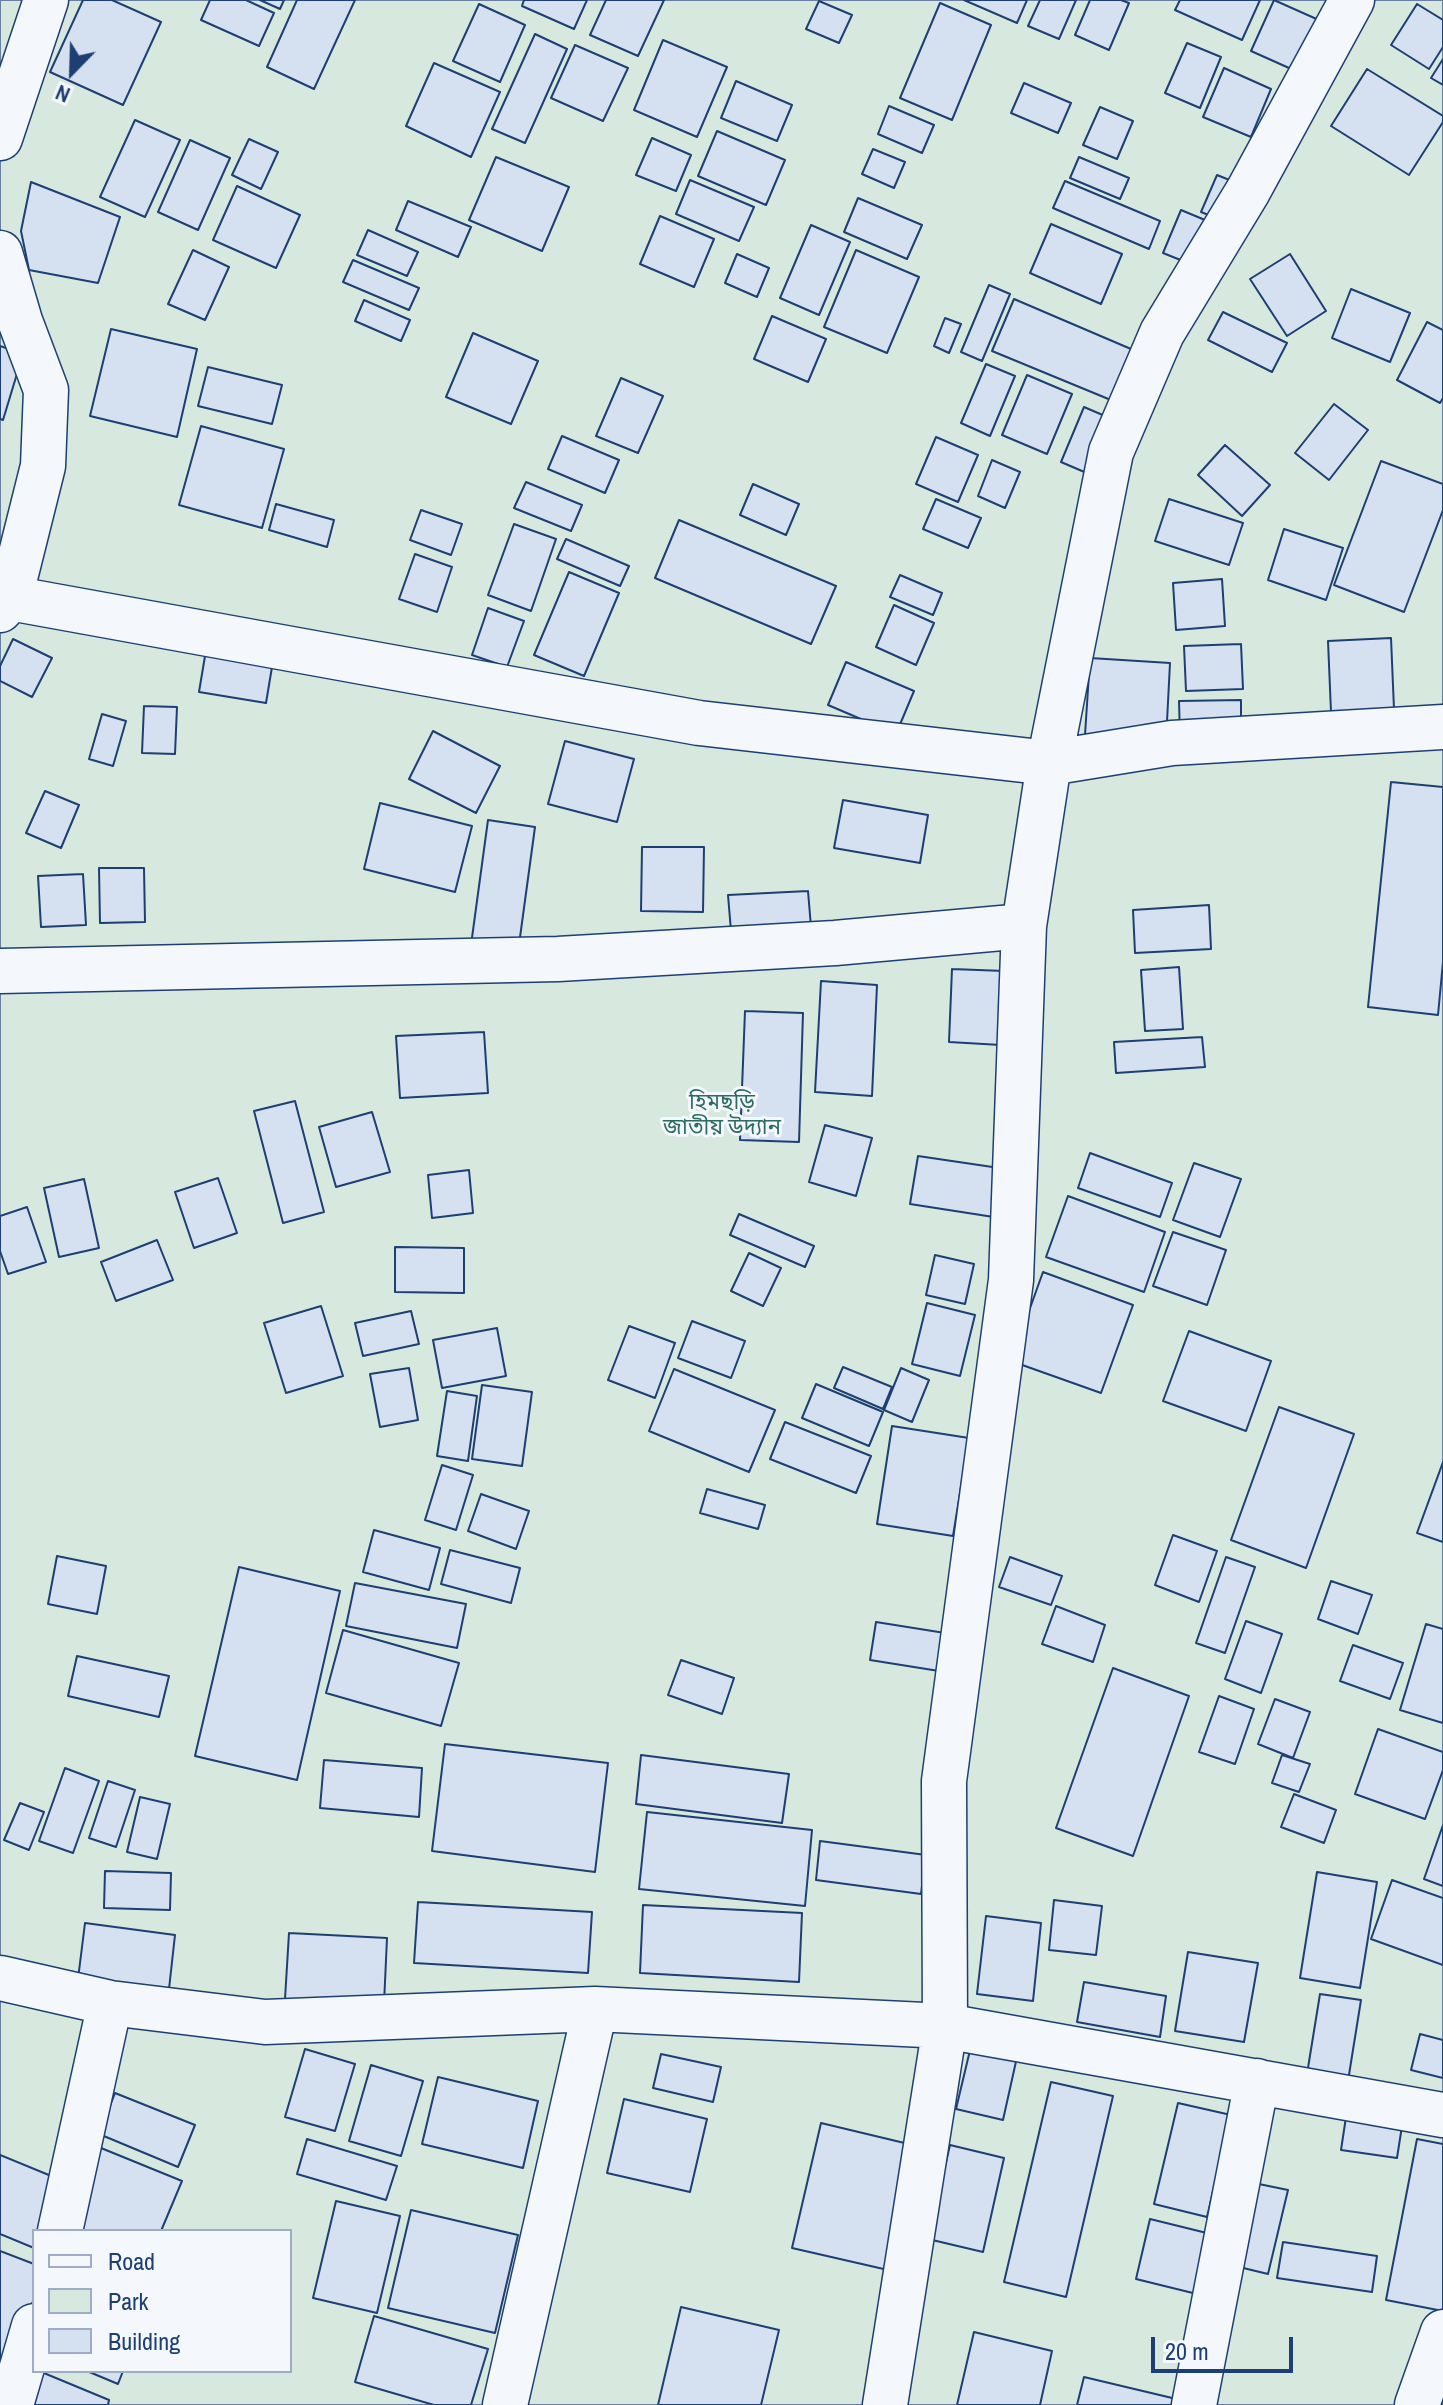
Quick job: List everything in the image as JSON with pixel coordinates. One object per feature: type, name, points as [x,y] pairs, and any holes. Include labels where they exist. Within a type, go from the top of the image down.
[{"type":"street","points":[[0,138],[46,0]]},
{"type":"street","points":[[885,2405],[945,2026],[944,1781],[1011,1280],[1024,926],[1049,763],[1111,452],[1162,333],[1248,191],[1352,0]]},
{"type":"street","points":[[0,253],[20,321],[46,390],[43,466],[5,604],[699,723],[1049,763],[1172,743],[1443,727]]},
{"type":"street","points":[[0,971],[558,959],[835,943],[1024,926]]},
{"type":"street","points":[[0,1978],[110,2003],[265,2022],[595,2009],[945,2026],[1443,2115]]},
{"type":"street","points":[[60,2229],[110,2003]]},
{"type":"street","points":[[505,2405],[595,2009]]},
{"type":"street","points":[[1194,2405],[1257,2081]]},
{"type":"street","points":[[1417,2405],[1443,2332]]},
{"type":"street","points":[[11,2405],[32,2333]]},
{"type":"green space","name":"হিমছড়ি জাতীয় উদ্যান","points":[[0,0],[1443,0],[1443,2405],[0,2405]]},
{"type":"building","points":[[83,0],[112,0],[161,22],[123,105],[50,72]]},
{"type":"building","points":[[210,0],[246,0],[274,13],[259,46],[201,20]]},
{"type":"building","points":[[260,0],[284,0],[280,9]]},
{"type":"building","points":[[297,0],[355,0],[314,89],[267,67]]},
{"type":"building","points":[[524,0],[587,0],[574,29],[522,6]]},
{"type":"building","points":[[606,0],[664,0],[638,56],[590,35]]},
{"type":"building","points":[[964,0],[1027,0],[1017,23]]},
{"type":"building","points":[[1040,0],[1076,0],[1059,39],[1028,26]]},
{"type":"building","points":[[1090,0],[1129,3],[1109,50],[1075,35]]},
{"type":"building","points":[[1180,0],[1260,0],[1242,40],[1175,10]]},
{"type":"building","points":[[1274,0],[1321,21],[1298,72],[1251,51]]},
{"type":"building","points":[[819,1],[852,15],[839,43],[806,29]]},
{"type":"building","points":[[940,3],[991,25],[952,120],[900,98]]},
{"type":"building","points":[[479,4],[525,25],[500,82],[453,61]]},
{"type":"building","points":[[1417,4],[1443,20],[1443,47],[1429,69],[1391,45]]},
{"type":"building","points":[[535,34],[567,49],[525,143],[492,129]]},
{"type":"building","points":[[663,40],[727,67],[697,137],[634,110]]},
{"type":"building","points":[[1187,43],[1221,57],[1200,108],[1165,93]]},
{"type":"building","points":[[575,45],[628,68],[603,121],[551,98]]},
{"type":"building","points":[[1443,59],[1443,85],[1431,78]]},
{"type":"building","points":[[434,63],[500,92],[471,157],[406,126]]},
{"type":"building","points":[[1224,68],[1271,89],[1251,137],[1203,117]]},
{"type":"building","points":[[1367,69],[1443,116],[1443,122],[1409,175],[1331,126]]},
{"type":"building","points":[[736,81],[792,105],[777,141],[721,118]]},
{"type":"building","points":[[1024,83],[1071,103],[1058,133],[1011,113]]},
{"type":"building","points":[[889,106],[934,125],[922,153],[878,134]]},
{"type":"building","points":[[1100,107],[1133,121],[1117,159],[1083,145]]},
{"type":"building","points":[[135,120],[180,140],[145,217],[100,197]]},
{"type":"building","points":[[717,131],[785,160],[766,205],[698,176]]},
{"type":"building","points":[[652,138],[691,155],[676,191],[636,175]]},
{"type":"building","points":[[249,139],[278,152],[261,189],[232,175]]},
{"type":"building","points":[[190,140],[230,158],[198,230],[158,212]]},
{"type":"building","points":[[873,149],[905,162],[894,188],[862,174]]},
{"type":"building","points":[[496,157],[569,187],[542,251],[469,220]]},
{"type":"building","points":[[1079,157],[1129,178],[1120,199],[1070,178]]},
{"type":"building","points":[[1217,175],[1242,185],[1226,222],[1201,212]]},
{"type":"building","points":[[690,180],[754,207],[739,241],[676,214]]},
{"type":"building","points":[[1065,181],[1160,221],[1149,249],[1053,208]]},
{"type":"building","points":[[31,182],[120,217],[98,283],[29,270],[21,231]]},
{"type":"building","points":[[237,186],[300,215],[276,268],[213,240]]},
{"type":"building","points":[[858,198],[922,225],[907,259],[844,232]]},
{"type":"building","points":[[408,201],[471,227],[458,257],[396,230]]},
{"type":"building","points":[[1181,210],[1217,225],[1198,267],[1163,253]]},
{"type":"building","points":[[660,216],[714,239],[694,287],[640,264]]},
{"type":"building","points":[[1051,224],[1122,254],[1101,304],[1030,273]]},
{"type":"building","points":[[811,225],[850,242],[819,315],[780,298]]},
{"type":"building","points":[[368,230],[418,252],[407,276],[357,255]]},
{"type":"building","points":[[193,250],[229,267],[205,320],[168,304]]},
{"type":"building","points":[[856,250],[919,277],[887,353],[824,327]]},
{"type":"building","points":[[737,254],[769,268],[757,297],[725,283]]},
{"type":"building","points":[[1290,254],[1326,311],[1287,336],[1250,279]]},
{"type":"building","points":[[353,260],[419,288],[409,310],[343,282]]},
{"type":"building","points":[[989,285],[1010,294],[982,361],[961,352]]},
{"type":"building","points":[[1351,289],[1410,313],[1390,362],[1332,338]]},
{"type":"building","points":[[1014,299],[1145,355],[1123,405],[992,351]]},
{"type":"building","points":[[364,300],[410,320],[401,341],[355,321]]},
{"type":"building","points":[[1223,312],[1287,343],[1272,372],[1208,340]]},
{"type":"building","points":[[772,316],[826,339],[808,382],[754,359]]},
{"type":"building","points":[[945,318],[961,324],[949,353],[934,346]]},
{"type":"building","points":[[1427,322],[1443,330],[1443,398],[1440,403],[1397,380]]},
{"type":"building","points":[[111,329],[197,349],[177,437],[90,416]]},
{"type":"building","points":[[473,333],[538,361],[511,424],[446,397]]},
{"type":"building","points":[[0,346],[23,354],[3,420],[0,419]]},
{"type":"building","points":[[986,364],[1015,376],[990,436],[961,423]]},
{"type":"building","points":[[208,367],[282,385],[272,424],[198,406]]},
{"type":"building","points":[[1027,375],[1072,394],[1047,454],[1002,435]]},
{"type":"building","points":[[621,378],[663,396],[638,453],[596,436]]},
{"type":"building","points":[[1334,404],[1368,430],[1329,480],[1295,453]]},
{"type":"building","points":[[1084,407],[1112,419],[1089,474],[1061,462]]},
{"type":"building","points":[[201,426],[284,449],[262,528],[179,505]]},
{"type":"building","points":[[562,436],[619,460],[605,493],[548,469]]},
{"type":"building","points":[[936,437],[978,455],[958,502],[916,484]]},
{"type":"building","points":[[1225,445],[1270,485],[1242,516],[1198,475]]},
{"type":"building","points":[[992,460],[1020,472],[1005,508],[978,496]]},
{"type":"building","points":[[1381,461],[1443,484],[1443,510],[1404,612],[1334,585]]},
{"type":"building","points":[[526,482],[582,505],[571,531],[514,508]]},
{"type":"building","points":[[753,484],[799,504],[786,535],[740,515]]},
{"type":"building","points":[[936,499],[981,518],[968,548],[923,529]]},
{"type":"building","points":[[1169,499],[1243,523],[1229,565],[1155,541]]},
{"type":"building","points":[[276,504],[334,520],[327,547],[269,530]]},
{"type":"building","points":[[421,510],[462,524],[451,555],[410,540]]},
{"type":"building","points":[[679,520],[836,586],[811,644],[655,578]]},
{"type":"building","points":[[514,524],[556,539],[531,611],[488,595]]},
{"type":"building","points":[[1284,529],[1343,548],[1326,600],[1268,580]]},
{"type":"building","points":[[566,539],[629,566],[620,586],[557,559]]},
{"type":"building","points":[[415,554],[452,567],[437,612],[399,599]]},
{"type":"building","points":[[569,572],[619,593],[584,676],[534,655]]},
{"type":"building","points":[[900,575],[942,593],[933,615],[890,597]]},
{"type":"building","points":[[1222,579],[1225,626],[1176,630],[1173,583]]},
{"type":"building","points":[[894,605],[934,623],[916,665],[876,647]]},
{"type":"building","points":[[488,608],[524,621],[507,667],[472,655]]},
{"type":"building","points":[[1391,638],[1394,709],[1331,712],[1328,641]]},
{"type":"building","points":[[13,639],[52,658],[32,697],[0,681],[0,666]]},
{"type":"building","points":[[1241,644],[1243,689],[1186,691],[1184,646]]},
{"type":"building","points":[[206,650],[273,661],[266,703],[199,692]]},
{"type":"building","points":[[1090,658],[1170,663],[1166,741],[1085,735]]},
{"type":"building","points":[[846,662],[914,691],[896,734],[828,705]]},
{"type":"building","points":[[1241,700],[1241,736],[1180,737],[1179,701]]},
{"type":"building","points":[[144,706],[177,707],[175,754],[142,753]]},
{"type":"building","points":[[102,714],[126,721],[113,766],[89,759]]},
{"type":"building","points":[[433,731],[500,766],[476,813],[409,779]]},
{"type":"building","points":[[565,741],[634,759],[617,822],[548,804]]},
{"type":"building","points":[[1391,782],[1443,787],[1443,962],[1438,1015],[1368,1007]]},
{"type":"building","points":[[45,791],[79,805],[61,848],[26,833]]},
{"type":"building","points":[[843,800],[928,815],[920,863],[834,848]]},
{"type":"building","points":[[380,803],[472,826],[455,892],[364,869]]},
{"type":"building","points":[[488,820],[535,827],[518,952],[471,945]]},
{"type":"building","points":[[642,847],[704,847],[703,912],[641,911]]},
{"type":"building","points":[[99,868],[144,868],[145,922],[100,923]]},
{"type":"building","points":[[83,874],[86,925],[41,927],[38,876]]},
{"type":"building","points":[[808,891],[811,927],[731,931],[728,895]]},
{"type":"building","points":[[1209,905],[1211,949],[1135,953],[1133,910]]},
{"type":"building","points":[[1179,967],[1183,1029],[1145,1031],[1141,970]]},
{"type":"building","points":[[952,969],[1004,971],[1001,1045],[949,1042]]},
{"type":"building","points":[[821,981],[877,985],[872,1096],[815,1092]]},
{"type":"building","points":[[745,1011],[803,1013],[799,1142],[740,1140]]},
{"type":"building","points":[[484,1032],[488,1093],[400,1098],[396,1036]]},
{"type":"building","points":[[1202,1037],[1205,1067],[1116,1073],[1114,1042]]},
{"type":"building","points":[[295,1101],[324,1212],[283,1223],[254,1111]]},
{"type":"building","points":[[372,1112],[390,1172],[336,1187],[319,1127]]},
{"type":"building","points":[[825,1125],[872,1138],[856,1196],[809,1182]]},
{"type":"building","points":[[1090,1153],[1172,1183],[1160,1217],[1078,1188]]},
{"type":"building","points":[[918,1156],[1006,1169],[1000,1218],[910,1204]]},
{"type":"building","points":[[1194,1163],[1241,1179],[1220,1237],[1173,1220]]},
{"type":"building","points":[[469,1170],[473,1213],[432,1218],[428,1175]]},
{"type":"building","points":[[218,1178],[237,1233],[194,1248],[175,1192]]},
{"type":"building","points":[[84,1179],[99,1248],[59,1257],[44,1188]]},
{"type":"building","points":[[1068,1196],[1165,1232],[1144,1292],[1046,1257]]},
{"type":"building","points":[[27,1207],[46,1262],[8,1274],[0,1251],[0,1216]]},
{"type":"building","points":[[739,1214],[814,1246],[805,1267],[730,1235]]},
{"type":"building","points":[[1173,1232],[1226,1250],[1207,1305],[1153,1286]]},
{"type":"building","points":[[157,1240],[173,1280],[116,1301],[101,1262]]},
{"type":"building","points":[[395,1247],[464,1248],[464,1293],[395,1292]]},
{"type":"building","points":[[749,1253],[781,1268],[763,1306],[731,1291]]},
{"type":"building","points":[[935,1255],[974,1264],[965,1304],[926,1295]]},
{"type":"building","points":[[1043,1272],[1133,1305],[1101,1393],[1011,1361]]},
{"type":"building","points":[[927,1303],[975,1315],[960,1376],[912,1364]]},
{"type":"building","points":[[321,1306],[343,1376],[286,1393],[264,1323]]},
{"type":"building","points":[[411,1311],[419,1344],[363,1356],[355,1323]]},
{"type":"building","points":[[692,1321],[745,1341],[731,1378],[678,1358]]},
{"type":"building","points":[[629,1326],[675,1343],[655,1398],[608,1380]]},
{"type":"building","points":[[497,1328],[506,1376],[442,1388],[433,1340]]},
{"type":"building","points":[[1189,1331],[1271,1361],[1246,1431],[1163,1401]]},
{"type":"building","points":[[843,1367],[892,1387],[883,1409],[834,1388]]},
{"type":"building","points":[[409,1368],[418,1420],[380,1427],[370,1374]]},
{"type":"building","points":[[901,1368],[929,1380],[912,1422],[884,1410]]},
{"type":"building","points":[[674,1369],[775,1410],[749,1472],[649,1431]]},
{"type":"building","points":[[816,1384],[883,1412],[869,1446],[802,1418]]},
{"type":"building","points":[[482,1385],[532,1392],[522,1466],[472,1459]]},
{"type":"building","points":[[447,1391],[477,1396],[468,1461],[437,1456]]},
{"type":"building","points":[[1279,1407],[1354,1434],[1306,1568],[1231,1540]]},
{"type":"building","points":[[785,1422],[871,1456],[856,1493],[770,1459]]},
{"type":"building","points":[[892,1426],[969,1438],[953,1536],[877,1524]]},
{"type":"building","points":[[1443,1462],[1443,1542],[1417,1533]]},
{"type":"building","points":[[442,1465],[473,1475],[456,1530],[425,1520]]},
{"type":"building","points":[[707,1489],[765,1505],[758,1529],[700,1513]]},
{"type":"building","points":[[481,1494],[529,1511],[516,1549],[468,1531]]},
{"type":"building","points":[[374,1530],[440,1548],[429,1590],[363,1572]]},
{"type":"building","points":[[1173,1535],[1217,1551],[1199,1602],[1155,1585]]},
{"type":"building","points":[[450,1550],[520,1568],[511,1603],[441,1584]]},
{"type":"building","points":[[57,1556],[106,1566],[97,1614],[48,1604]]},
{"type":"building","points":[[1010,1557],[1062,1576],[1051,1605],[999,1587]]},
{"type":"building","points":[[1226,1557],[1255,1567],[1225,1653],[1196,1643]]},
{"type":"building","points":[[239,1567],[340,1591],[297,1780],[195,1756]]},
{"type":"building","points":[[1331,1581],[1372,1595],[1358,1634],[1318,1619]]},
{"type":"building","points":[[355,1583],[466,1604],[457,1648],[346,1626]]},
{"type":"building","points":[[1056,1606],[1105,1625],[1093,1662],[1042,1644]]},
{"type":"building","points":[[1246,1621],[1282,1634],[1261,1693],[1225,1679]]},
{"type":"building","points":[[876,1622],[945,1633],[939,1671],[870,1660]]},
{"type":"building","points":[[1426,1624],[1443,1629],[1443,1723],[1400,1710]]},
{"type":"building","points":[[343,1630],[459,1663],[441,1726],[326,1693]]},
{"type":"building","points":[[1353,1645],[1403,1663],[1390,1699],[1340,1681]]},
{"type":"building","points":[[77,1656],[169,1676],[159,1717],[68,1696]]},
{"type":"building","points":[[681,1660],[734,1678],[722,1714],[668,1695]]},
{"type":"building","points":[[1113,1668],[1189,1696],[1133,1856],[1056,1828]]},
{"type":"building","points":[[1219,1696],[1254,1709],[1235,1764],[1199,1752]]},
{"type":"building","points":[[1275,1699],[1310,1712],[1293,1758],[1258,1744]]},
{"type":"building","points":[[1378,1729],[1443,1752],[1443,1770],[1425,1819],[1355,1794]]},
{"type":"building","points":[[445,1744],[608,1763],[595,1872],[432,1851]]},
{"type":"building","points":[[641,1755],[789,1774],[782,1823],[636,1804]]},
{"type":"building","points":[[1282,1755],[1310,1764],[1299,1792],[1272,1783]]},
{"type":"building","points":[[324,1760],[422,1768],[419,1817],[320,1808]]},
{"type":"building","points":[[65,1768],[99,1781],[73,1853],[39,1841]]},
{"type":"building","points":[[108,1781],[135,1790],[116,1847],[89,1838]]},
{"type":"building","points":[[1294,1794],[1336,1810],[1324,1843],[1281,1827]]},
{"type":"building","points":[[140,1797],[170,1804],[157,1859],[127,1852]]},
{"type":"building","points":[[20,1803],[44,1812],[29,1850],[4,1840]]},
{"type":"building","points":[[647,1812],[812,1830],[805,1906],[639,1889]]},
{"type":"building","points":[[1443,1825],[1443,1886],[1424,1879]]},
{"type":"building","points":[[820,1841],[926,1855],[921,1894],[816,1880]]},
{"type":"building","points":[[105,1871],[171,1873],[170,1910],[104,1908]]},
{"type":"building","points":[[1317,1872],[1377,1882],[1360,1988],[1300,1978]]},
{"type":"building","points":[[1392,1880],[1443,1898],[1443,1965],[1371,1939]]},
{"type":"building","points":[[1054,1900],[1102,1906],[1096,1955],[1049,1950]]},
{"type":"building","points":[[418,1902],[592,1912],[588,1973],[414,1963]]},
{"type":"building","points":[[643,1905],[802,1913],[799,1982],[640,1973]]},
{"type":"building","points":[[986,1916],[1041,1923],[1033,2001],[977,1994]]},
{"type":"building","points":[[85,1923],[175,1935],[168,1998],[77,1987]]},
{"type":"building","points":[[289,1933],[387,1938],[384,2004],[285,1999]]},
{"type":"building","points":[[1188,1952],[1258,1963],[1244,2042],[1175,2031]]},
{"type":"building","points":[[1084,1982],[1166,1996],[1160,2037],[1077,2022]]},
{"type":"building","points":[[1320,1994],[1361,2000],[1348,2081],[1307,2074]]},
{"type":"building","points":[[1420,2034],[1443,2040],[1443,2078],[1411,2070]]},
{"type":"building","points":[[971,2046],[1017,2057],[1003,2120],[956,2109]]},
{"type":"building","points":[[305,2049],[355,2064],[335,2131],[285,2117]]},
{"type":"building","points":[[661,2054],[721,2067],[713,2102],[653,2088]]},
{"type":"building","points":[[371,2065],[423,2081],[401,2156],[349,2141]]},
{"type":"building","points":[[438,2077],[538,2101],[523,2168],[422,2144]]},
{"type":"building","points":[[1051,2082],[1113,2096],[1066,2297],[1004,2282]]},
{"type":"building","points":[[115,2093],[195,2125],[178,2167],[99,2134]]},
{"type":"building","points":[[624,2099],[707,2119],[690,2192],[607,2173]]},
{"type":"building","points":[[1178,2103],[1231,2115],[1207,2217],[1154,2204]]},
{"type":"building","points":[[1346,2117],[1402,2126],[1397,2158],[1341,2150]]},
{"type":"building","points":[[821,2123],[917,2146],[888,2270],[792,2248]]},
{"type":"building","points":[[307,2139],[397,2166],[386,2200],[297,2174]]},
{"type":"building","points":[[1417,2139],[1443,2144],[1443,2311],[1386,2300]]},
{"type":"building","points":[[950,2145],[1004,2158],[983,2252],[928,2239]]},
{"type":"building","points":[[101,2148],[182,2181],[162,2229],[68,2229]]},
{"type":"building","points":[[0,2155],[61,2180],[42,2229],[32,2229],[32,2247],[0,2234]]},
{"type":"building","points":[[1254,2183],[1288,2190],[1268,2274],[1235,2266]]},
{"type":"building","points":[[336,2201],[400,2216],[377,2313],[313,2298]]},
{"type":"building","points":[[411,2210],[518,2235],[495,2333],[388,2308]]},
{"type":"building","points":[[1150,2219],[1219,2236],[1205,2296],[1136,2279]]},
{"type":"building","points":[[1283,2242],[1377,2256],[1372,2292],[1277,2278]]},
{"type":"building","points":[[0,2251],[32,2263],[32,2304],[0,2381]]},
{"type":"building","points":[[681,2307],[779,2330],[761,2405],[658,2405]]},
{"type":"building","points":[[374,2316],[488,2349],[471,2405],[434,2405],[355,2382]]},
{"type":"building","points":[[974,2332],[1052,2351],[1040,2405],[957,2405]]},
{"type":"building","points":[[38,2373],[109,2400],[108,2405],[25,2405]]},
{"type":"building","points":[[92,2373],[122,2373],[118,2384]]},
{"type":"building","points":[[1084,2377],[1189,2402],[1188,2405],[1077,2405]]}]
